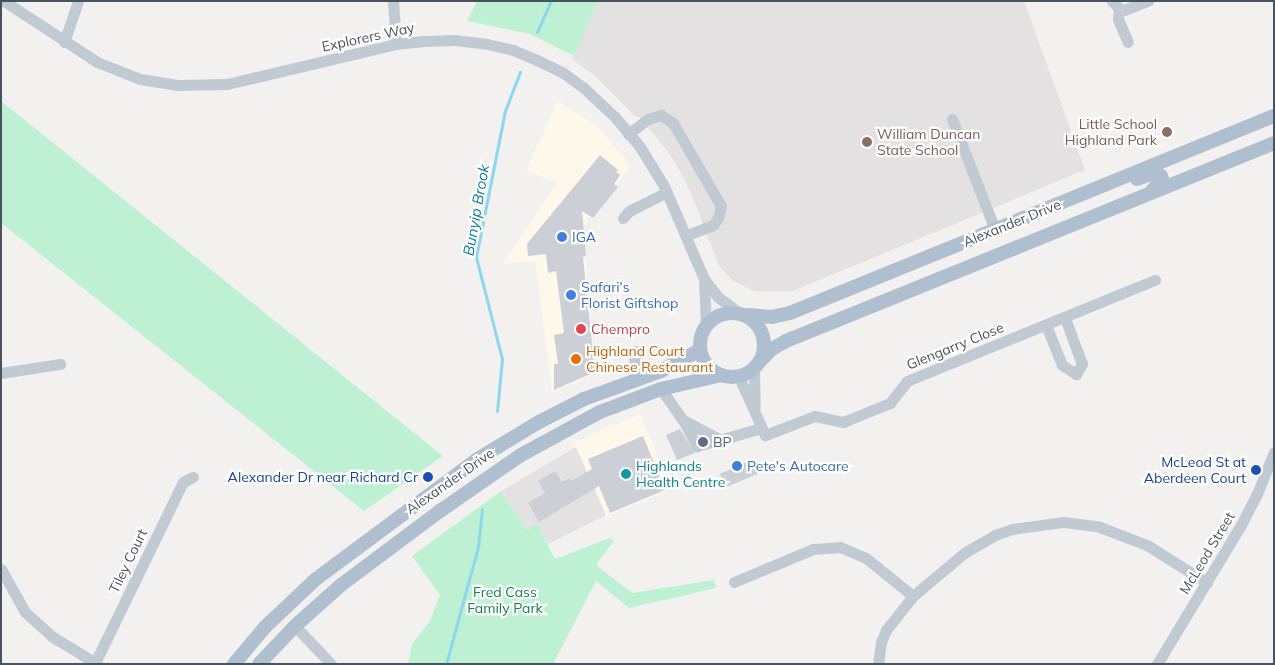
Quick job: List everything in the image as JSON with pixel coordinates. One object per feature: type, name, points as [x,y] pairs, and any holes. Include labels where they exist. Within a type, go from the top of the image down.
[{"type":"main road","name":"Alexander Drive","points":[[743,314],[772,317],[790,313],[1274,116]]},
{"type":"main road","name":"Alexander Drive","points":[[757,365],[772,349],[786,341],[1274,143]]},
{"type":"main road","points":[[1092,189],[1122,185],[1157,174],[1162,180],[1151,192]]},
{"type":"main road","points":[[724,313],[743,314],[758,323],[762,333],[764,351],[757,365],[738,377],[721,375],[707,366],[700,350],[701,335],[714,318],[724,313]]},
{"type":"main road","name":"Alexander Drive","points":[[234,664],[265,627],[316,579],[476,460],[539,422],[584,399],[640,379],[682,361],[700,350]]},
{"type":"main road","name":"Alexander Drive","points":[[260,664],[295,626],[341,585],[502,467],[552,437],[600,412],[661,389],[721,375]]},
{"type":"street","name":"Explorers Way","points":[[4,1],[97,62],[127,75],[152,82],[192,86],[227,84],[396,44],[455,40],[514,50],[550,66],[598,99],[650,162],[667,192],[687,235],[704,279],[718,297],[743,314]]},
{"type":"street","points":[[64,42],[78,1]]},
{"type":"street","points":[[393,1],[396,44]]},
{"type":"street","points":[[1116,5],[1124,10],[1148,1]]},
{"type":"street","points":[[1116,5],[1118,18],[1128,42]]},
{"type":"street","points":[[628,134],[648,119],[661,115],[673,123],[702,172],[721,206],[713,225],[687,235]]},
{"type":"street","points":[[952,119],[995,230]]},
{"type":"street","points":[[623,218],[629,211],[667,192]]},
{"type":"street","name":"Explorers Way","points":[[704,279],[706,326]]},
{"type":"street","name":"Glengarry Close","points":[[762,428],[765,435],[816,416],[843,422],[890,403],[907,381],[1155,280]]},
{"type":"street","points":[[1046,325],[1062,365],[1076,374],[1082,364],[1065,318]]},
{"type":"street","points":[[636,351],[634,358],[640,379]]},
{"type":"street","points":[[1,373],[60,364]]},
{"type":"street","points":[[755,412],[757,365]]},
{"type":"street","points":[[661,389],[683,420],[697,446],[762,428],[738,377]]},
{"type":"street","points":[[683,420],[721,440]]},
{"type":"street","name":"McLeod Street","points":[[1157,664],[1207,583],[1257,494],[1274,452]]},
{"type":"street","name":"Tiley Court","points":[[96,663],[183,482],[193,477]]},
{"type":"street","points":[[878,664],[881,642],[886,630],[913,596],[964,553],[995,535],[1030,525],[1063,522],[1096,526],[1124,535],[1147,545],[1207,583]]},
{"type":"street","points":[[734,582],[813,549],[840,547],[866,558],[913,596]]},
{"type":"street","points":[[1,569],[25,612],[53,637],[96,663]]},
{"type":"street","points":[[295,626],[331,664]]},
{"type":"shaded area","name":"William Duncan State School","points":[[598,1],[1024,1],[1085,170],[793,291],[754,291],[733,281],[719,266],[684,178],[669,153],[640,118],[634,115],[594,75],[572,59]]},
{"type":"shaded area","points":[[558,101],[597,126],[631,166],[582,227],[596,373],[552,392],[535,261],[503,264],[557,183],[526,170]]},
{"type":"shaded area","points":[[640,414],[672,489],[605,517],[574,442]]},
{"type":"shaded area","points":[[576,447],[606,515],[548,544],[537,524],[527,530],[501,491]]},
{"type":"green space","points":[[477,1],[598,1],[574,56],[530,34],[467,21]]},
{"type":"green space","points":[[1,101],[443,456],[364,511],[1,223]]},
{"type":"green space","name":"Fred Cass Family Park","points":[[501,491],[527,530],[537,524],[555,559],[610,538],[614,541],[596,565],[632,593],[714,580],[716,588],[629,608],[596,581],[553,664],[408,664],[412,644],[430,621],[440,595],[412,556]]},
{"type":"building","points":[[600,155],[618,170],[616,172],[620,175],[614,184],[618,187],[593,218],[582,211],[586,256],[583,257],[595,372],[554,390],[554,364],[558,364],[554,335],[564,333],[556,271],[548,273],[546,254],[528,256],[527,244]]},
{"type":"building","points":[[680,429],[695,453],[677,460],[666,435]]},
{"type":"building","name":"Highlands Health Centre","points":[[643,436],[665,490],[610,513],[599,486],[539,522],[528,503],[545,493],[538,481],[555,471],[562,482],[569,478],[571,481],[592,469],[588,459]]},
{"type":"building","points":[[752,460],[758,474],[726,487],[720,474]]},
{"type":"waterway","name":"Bunyip Brook","points":[[537,32],[551,1]]},
{"type":"waterway","name":"Bunyip Brook","points":[[497,411],[502,359],[476,257],[505,111],[520,72]]},
{"type":"waterway","name":"Bunyip Brook","points":[[446,664],[478,547],[482,509]]},
{"type":"place","name":"Little School Highland Park","points":[[1167,132]]},
{"type":"place","name":"William Duncan State School","points":[[867,142]]},
{"type":"place","name":"IGA","points":[[562,237]]},
{"type":"place","name":"Safari's Florist Giftshop","points":[[571,295]]},
{"type":"place","name":"Chempro","points":[[581,329]]},
{"type":"place","name":"Highland Court Chinese Restaurant","points":[[576,359]]},
{"type":"place","name":"BP","points":[[703,442]]},
{"type":"place","name":"Pete's Autocare","points":[[737,466]]},
{"type":"place","name":"McLeod St at Aberdeen Court","points":[[1256,470]]},
{"type":"place","name":"Highlands Health Centre","points":[[626,474]]},
{"type":"place","name":"Alexander Dr near Richard Cr","points":[[428,477]]}]
